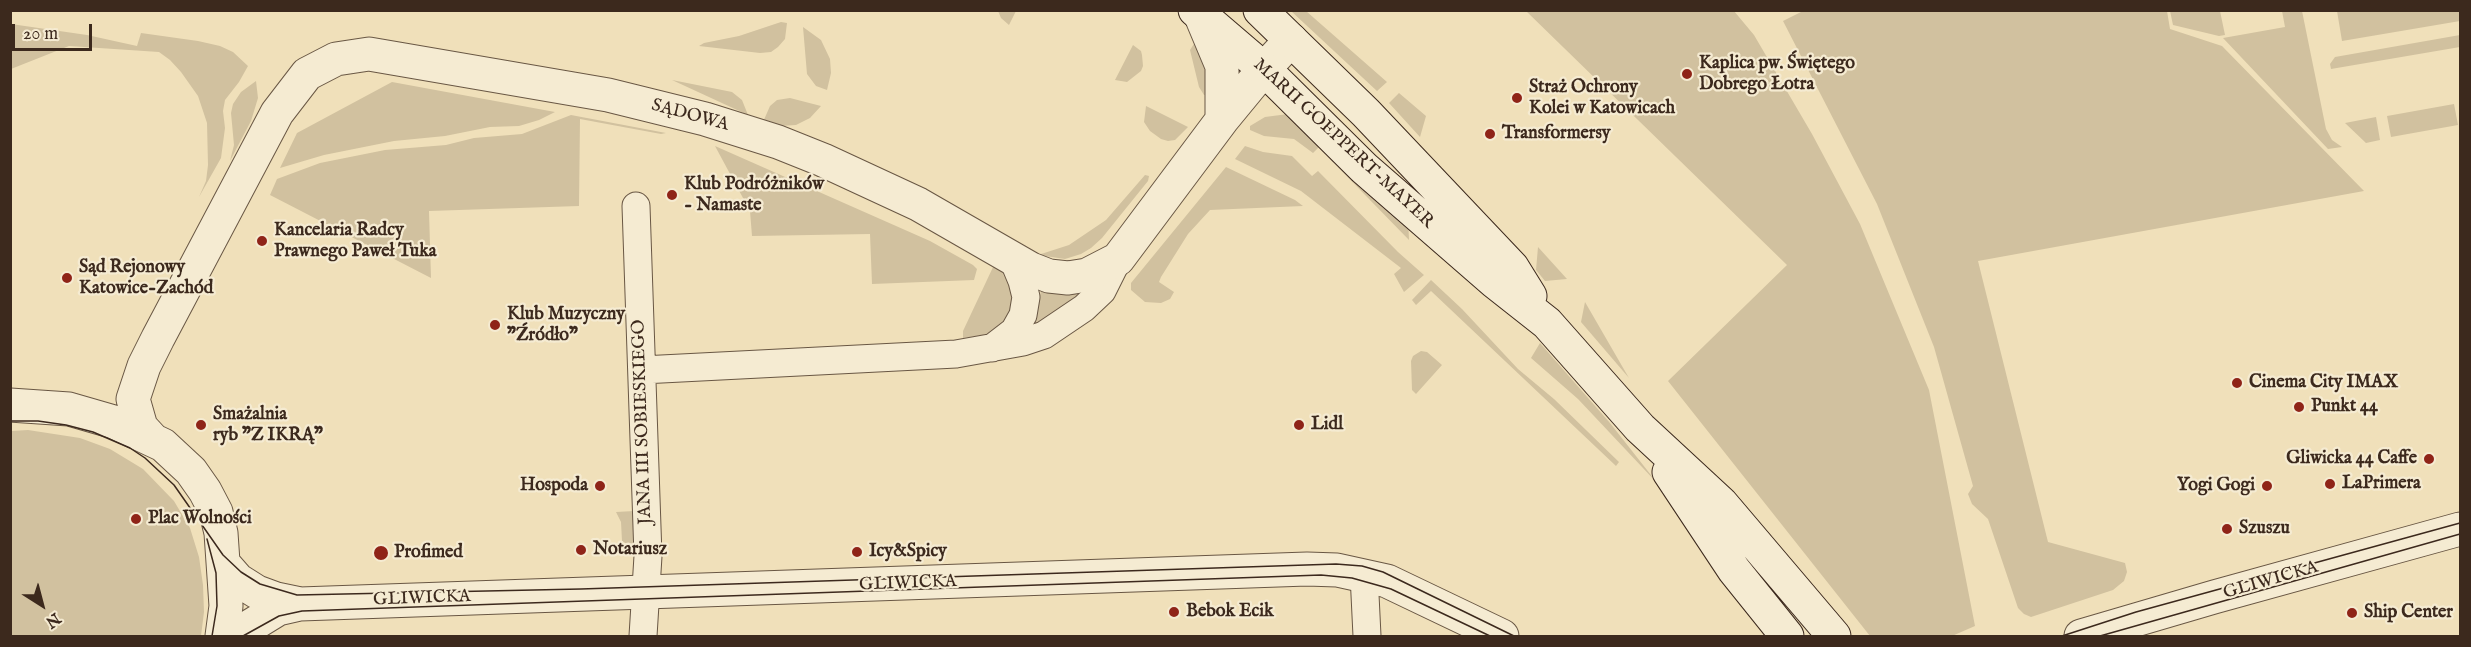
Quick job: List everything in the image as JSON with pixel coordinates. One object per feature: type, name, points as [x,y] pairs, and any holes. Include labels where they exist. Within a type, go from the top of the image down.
[{"type":"street","name":"MARII GOEPPERT-MAYER","points":[[1260,10],[1366,113],[1512,267],[1547,323],[1640,428],[1721,503],[1834,636]]},
{"type":"street","name":"MARII GOEPPERT-MAYER","points":[[1198,13],[1264,69],[1364,168],[1495,282],[1547,323]]},
{"type":"street","points":[[1198,13],[1222,66],[1222,120]]},
{"type":"street","points":[[642,370],[957,354],[1023,342],[1044,335],[1066,322],[1102,291],[1118,259],[1222,120],[1291,40]]},
{"type":"street","name":"SĄDOWA","points":[[153,440],[137,419],[133,399],[158,338],[277,113],[307,74],[336,59],[369,54],[608,95],[672,110],[750,133],[822,160],[879,185],[965,230],[1041,274],[1068,278],[1087,275],[1118,259]]},
{"type":"street","name":"JANA III SOBIESKIEGO","points":[[636,206],[648,556],[643,636]]},
{"type":"street","points":[[992,348],[1014,331],[1023,315],[1026,297],[1012,257]]},
{"type":"street","points":[[10,405],[69,409],[114,422],[153,440],[178,458],[205,491],[216,512],[221,532],[226,606],[222,636]]},
{"type":"street","name":"MARII GOEPPERT-MAYER","points":[[1640,428],[1734,570],[1780,632]]},
{"type":"street","name":"GLIWICKA","points":[[2081,636],[2460,529]]},
{"type":"street","name":"GLIWICKA","points":[[224,564],[238,580],[257,592],[300,604]]},
{"type":"street","name":"GLIWICKA","points":[[234,636],[278,609],[300,604],[1307,569],[1364,574],[1387,581],[1502,636]]},
{"type":"street","points":[[1364,574],[1367,636]]},
{"type":"shaded area","points":[[998,10],[1016,11],[1009,25],[1001,18]]},
{"type":"shaded area","points":[[1291,11],[1306,11],[1387,82],[1377,91]]},
{"type":"shaded area","points":[[1526,11],[1734,11],[1754,35],[1812,134],[1860,224],[1929,390],[1975,626],[1952,636],[1870,636],[1668,381],[1787,265]]},
{"type":"shaded area","points":[[1803,11],[2167,11],[2170,29],[2222,46],[2364,191],[1978,261],[2048,542],[2125,563],[2127,572],[2124,581],[2113,590],[2031,617],[2018,608],[1988,519],[1972,504],[1968,494],[1973,486],[1934,347],[1877,204],[1783,21]]},
{"type":"shaded area","points":[[2170,11],[2220,11],[2225,35],[2219,36],[2173,25]]},
{"type":"shaded area","points":[[2282,11],[2302,11],[2326,129],[2332,140],[2342,147],[2328,149],[2223,38],[2285,27]]},
{"type":"shaded area","points":[[2337,11],[2460,11],[2460,21],[2342,41]]},
{"type":"shaded area","points":[[781,22],[787,23],[785,39],[771,52],[760,53],[699,46],[739,36]]},
{"type":"shaded area","points":[[11,24],[87,35],[137,46],[141,33],[198,41],[220,46],[233,52],[248,66],[225,100],[223,111],[225,128],[221,158],[199,197],[206,181],[208,165],[207,123],[198,96],[170,60],[159,52],[69,46],[11,69]]},
{"type":"shaded area","points":[[803,27],[821,40],[830,59],[831,73],[827,90],[816,86],[807,74]]},
{"type":"shaded area","points":[[2460,35],[2460,47],[2331,69],[2330,64],[2335,57]]},
{"type":"shaded area","points":[[1199,36],[1203,43],[1209,95],[1204,95],[1199,87],[1190,50]]},
{"type":"shaded area","points":[[1133,45],[1141,51],[1143,66],[1141,71],[1127,82],[1115,80]]},
{"type":"shaded area","points":[[672,80],[732,92],[742,100],[748,115]]},
{"type":"shaded area","points":[[256,81],[258,98],[251,121],[230,161],[234,145],[231,113],[233,104],[241,92]]},
{"type":"shaded area","points":[[392,82],[555,112],[519,126],[490,127],[445,136],[394,141],[324,155],[280,168],[297,133]]},
{"type":"shaded area","points":[[1399,93],[1426,116],[1420,137],[1389,103]]},
{"type":"shaded area","points":[[790,98],[821,106],[810,118],[796,125],[779,126],[763,122],[770,106],[777,100]]},
{"type":"shaded area","points":[[2454,104],[2458,125],[2391,137],[2387,116]]},
{"type":"shaded area","points":[[1146,106],[1188,127],[1175,140],[1161,139],[1150,131],[1144,122]]},
{"type":"shaded area","points":[[1288,114],[1326,140],[1313,153],[1294,139],[1264,136],[1250,130],[1250,126],[1265,117]]},
{"type":"shaded area","points":[[571,115],[666,133],[580,119],[579,206],[429,211],[431,278],[270,195],[277,179],[320,163],[385,150],[446,145],[474,138],[522,134]]},
{"type":"shaded area","points":[[2376,117],[2380,140],[2366,143],[2345,123]]},
{"type":"shaded area","points":[[715,146],[930,241],[973,265],[977,269],[974,280],[872,284],[870,234],[752,236],[750,211]]},
{"type":"shaded area","points":[[1245,146],[1263,152],[1292,156],[1312,176],[1318,171],[1424,275],[1404,292],[1394,274],[1401,268],[1301,191],[1235,159]]},
{"type":"shaded area","points":[[1338,152],[1408,217],[1409,240],[1330,159]]},
{"type":"shaded area","points":[[1226,167],[1303,206],[1210,210],[1188,234],[1161,277],[1159,282],[1174,292],[1170,299],[1161,303],[1145,302],[1131,290],[1131,283]]},
{"type":"shaded area","points":[[1145,175],[1149,176],[1148,181],[1102,238],[1091,248],[1065,259],[1038,255],[1069,245],[1106,220]]},
{"type":"shaded area","points":[[1538,247],[1567,279],[1545,281],[1536,270]]},
{"type":"shaded area","points":[[994,265],[1008,278],[1013,294],[1006,321],[989,334],[963,338],[963,331]]},
{"type":"shaded area","points":[[1431,280],[1462,309],[1518,369],[1554,399],[1619,462],[1616,466],[1431,291],[1416,305],[1412,300]]},
{"type":"shaded area","points":[[1041,291],[1081,292],[1064,312],[1033,325]]},
{"type":"shaded area","points":[[1585,302],[1622,366],[1629,378],[1581,322]]},
{"type":"shaded area","points":[[1540,343],[1610,423],[1658,484],[1578,399],[1531,358]]},
{"type":"shaded area","points":[[1421,351],[1427,352],[1442,365],[1416,394],[1412,390],[1411,361],[1413,356]]},
{"type":"shaded area","points":[[28,430],[80,438],[110,449],[143,469],[174,501],[190,528],[199,557],[204,612],[201,636],[11,636],[11,431]]},
{"type":"shaded area","points":[[634,511],[636,550],[622,541],[621,522],[616,512]]},
{"type":"tram line","points":[[10,421],[38,421],[66,425],[93,432],[130,448],[145,458],[174,485],[223,555],[241,572],[260,584],[297,595],[581,589],[1336,564],[1362,566],[1383,572],[1514,636]]},
{"type":"tram line","points":[[2062,636],[2136,612],[2460,523]]},
{"type":"tram line","points":[[2100,636],[2460,534]]},
{"type":"tram line","points":[[207,539],[216,573],[217,606],[212,636]]},
{"type":"tram line","points":[[243,636],[279,616],[302,611],[1321,575],[1352,578],[1391,589],[1490,636]]},
{"type":"place","name":"Kaplica pw. Świętego Dobrego Łotra","points":[[1687,74]]},
{"type":"place","name":"Straż Ochrony Kolei w Katowicach","points":[[1517,98]]},
{"type":"place","name":"Transformersy","points":[[1490,134]]},
{"type":"place","name":"Klub Podróżników - Namaste","points":[[672,195]]},
{"type":"place","name":"Kancelaria Radcy Prawnego Paweł Tuka","points":[[262,241]]},
{"type":"place","name":"Sąd Rejonowy Katowice-Zachód","points":[[67,278]]},
{"type":"place","name":"Klub Muzyczny \"Źródło\"","points":[[495,325]]},
{"type":"place","name":"Cinema City IMAX","points":[[2237,383]]},
{"type":"place","name":"Punkt 44","points":[[2299,407]]},
{"type":"place","name":"Smażalnia ryb \"Z IKRĄ\"","points":[[201,425]]},
{"type":"place","name":"Lidl","points":[[1299,425]]},
{"type":"place","name":"Gliwicka 44 Caffe","points":[[2429,459]]},
{"type":"place","name":"LaPrimera","points":[[2330,484]]},
{"type":"place","name":"Hospoda","points":[[600,486]]},
{"type":"place","name":"Yogi Gogi","points":[[2267,486]]},
{"type":"place","name":"Plac Wolności","points":[[136,519]]},
{"type":"place","name":"Szuszu","points":[[2227,529]]},
{"type":"place","name":"Notariusz","points":[[581,550]]},
{"type":"place","name":"Icy&Spicy","points":[[857,552]]},
{"type":"place","name":"Profimed","points":[[381,553]]},
{"type":"place","name":"Bebok Ecik","points":[[1174,612]]},
{"type":"place","name":"Ship Center","points":[[2352,613]]}]
